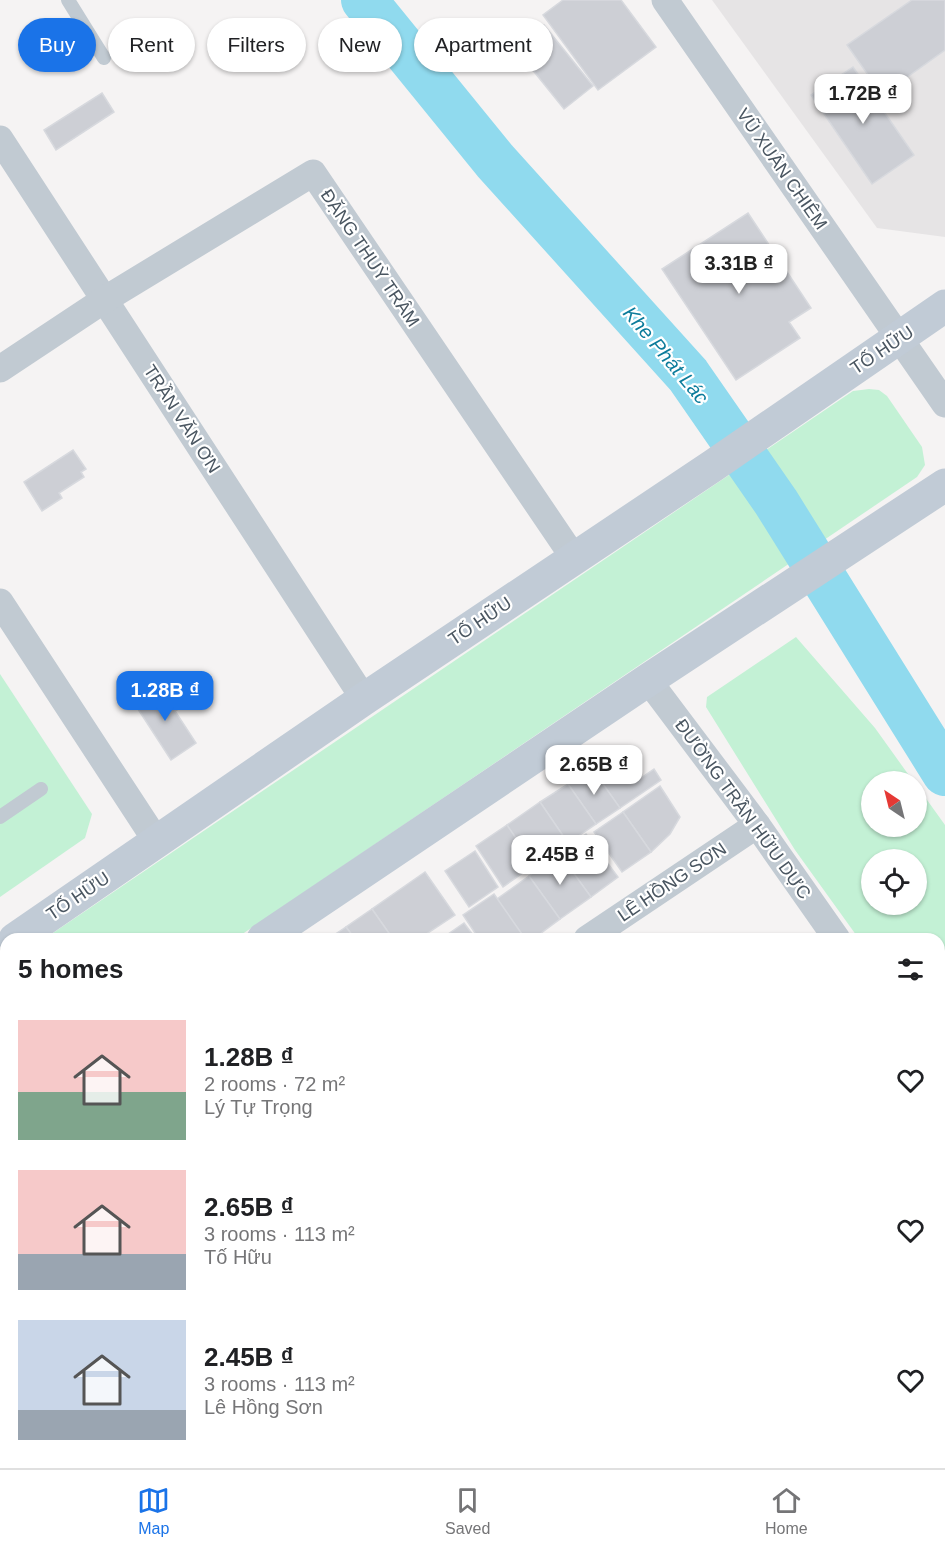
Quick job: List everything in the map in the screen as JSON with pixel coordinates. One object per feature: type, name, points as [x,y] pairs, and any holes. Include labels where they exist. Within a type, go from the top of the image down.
[{"type":"main road","name":"TỐ HỮU","points":[[24,933],[364,699],[714,465],[945,306]]},
{"type":"main road","points":[[272,933],[648,680],[945,485]]},
{"type":"street","name":"VŨ XUÂN CHIÊM","points":[[665,0],[945,404]]},
{"type":"street","name":"TRẦN VĂN ƠN","points":[[0,139],[364,699]]},
{"type":"street","name":"ĐẶNG THUỲ TRÂM","points":[[0,369],[104,300],[313,173],[574,558]]},
{"type":"street","points":[[0,602],[157,842]]},
{"type":"street","name":"ĐƯỜNG TRẦN HỮU DỰC","points":[[648,680],[757,825],[833,933]]},
{"type":"street","name":"LÊ HỒNG SƠN","points":[[596,933],[757,825]]},
{"type":"lane","points":[[69,0],[104,58]]},
{"type":"lane","points":[[0,818],[41,789]]},
{"type":"shaded area","points":[[712,0],[945,0],[945,237],[877,228]]},
{"type":"green space","points":[[879,390],[887,396],[922,447],[925,465],[917,477],[244,933],[53,933],[853,391]]},
{"type":"green space","points":[[796,637],[875,728],[906,771],[861,771],[861,837],[927,837],[927,800],[945,825],[945,933],[855,933],[795,850],[706,707],[707,697]]},
{"type":"green space","points":[[0,674],[92,814],[85,838],[0,897]]},
{"type":"building","points":[[563,0],[621,0],[656,47],[598,90],[553,29],[553,18],[545,18],[543,15]]},
{"type":"building","points":[[912,0],[945,0],[945,50],[882,95],[847,45]]},
{"type":"building","points":[[553,36],[593,86],[564,109],[534,72],[553,72]]},
{"type":"building","points":[[853,67],[914,155],[872,184],[811,95]]},
{"type":"building","points":[[102,93],[114,112],[56,150],[44,130]]},
{"type":"building","points":[[748,213],[811,308],[789,322],[800,338],[736,380],[662,269]]},
{"type":"building","points":[[73,450],[86,469],[81,472],[84,477],[59,493],[62,498],[42,511],[24,482]]},
{"type":"building","points":[[160,687],[167,698],[171,694],[180,708],[175,711],[196,743],[171,760],[134,703]]},
{"type":"building","points":[[616,749],[638,780],[654,769],[661,780],[620,808],[591,767]]},
{"type":"building","points":[[591,767],[620,808],[596,824],[568,784]]},
{"type":"building","points":[[568,784],[596,824],[568,843],[540,802]]},
{"type":"building","points":[[660,786],[680,817],[670,834],[651,852],[623,812]]},
{"type":"building","points":[[540,802],[568,843],[534,865],[507,825]]},
{"type":"building","points":[[623,812],[651,852],[622,872],[594,832]]},
{"type":"building","points":[[507,825],[534,865],[503,887],[476,846]]},
{"type":"building","points":[[586,834],[618,877],[591,897],[559,853]]},
{"type":"building","points":[[475,851],[498,887],[469,907],[445,871]]},
{"type":"building","points":[[559,853],[591,897],[560,919],[529,876]]},
{"type":"building","points":[[425,872],[455,915],[428,933],[389,933],[372,909]]},
{"type":"building","points":[[529,876],[560,919],[541,933],[521,933],[497,899]]},
{"type":"building","points":[[494,894],[521,933],[475,933],[463,915]]},
{"type":"building","points":[[372,909],[389,933],[350,933],[346,927]]},
{"type":"building","points":[[464,923],[472,933],[450,933]]},
{"type":"building","points":[[346,927],[350,933],[337,933]]},
{"type":"waterway","name":"Khe Phát Lác","points":[[364,0],[495,161],[688,375],[776,502],[945,773]]}]
